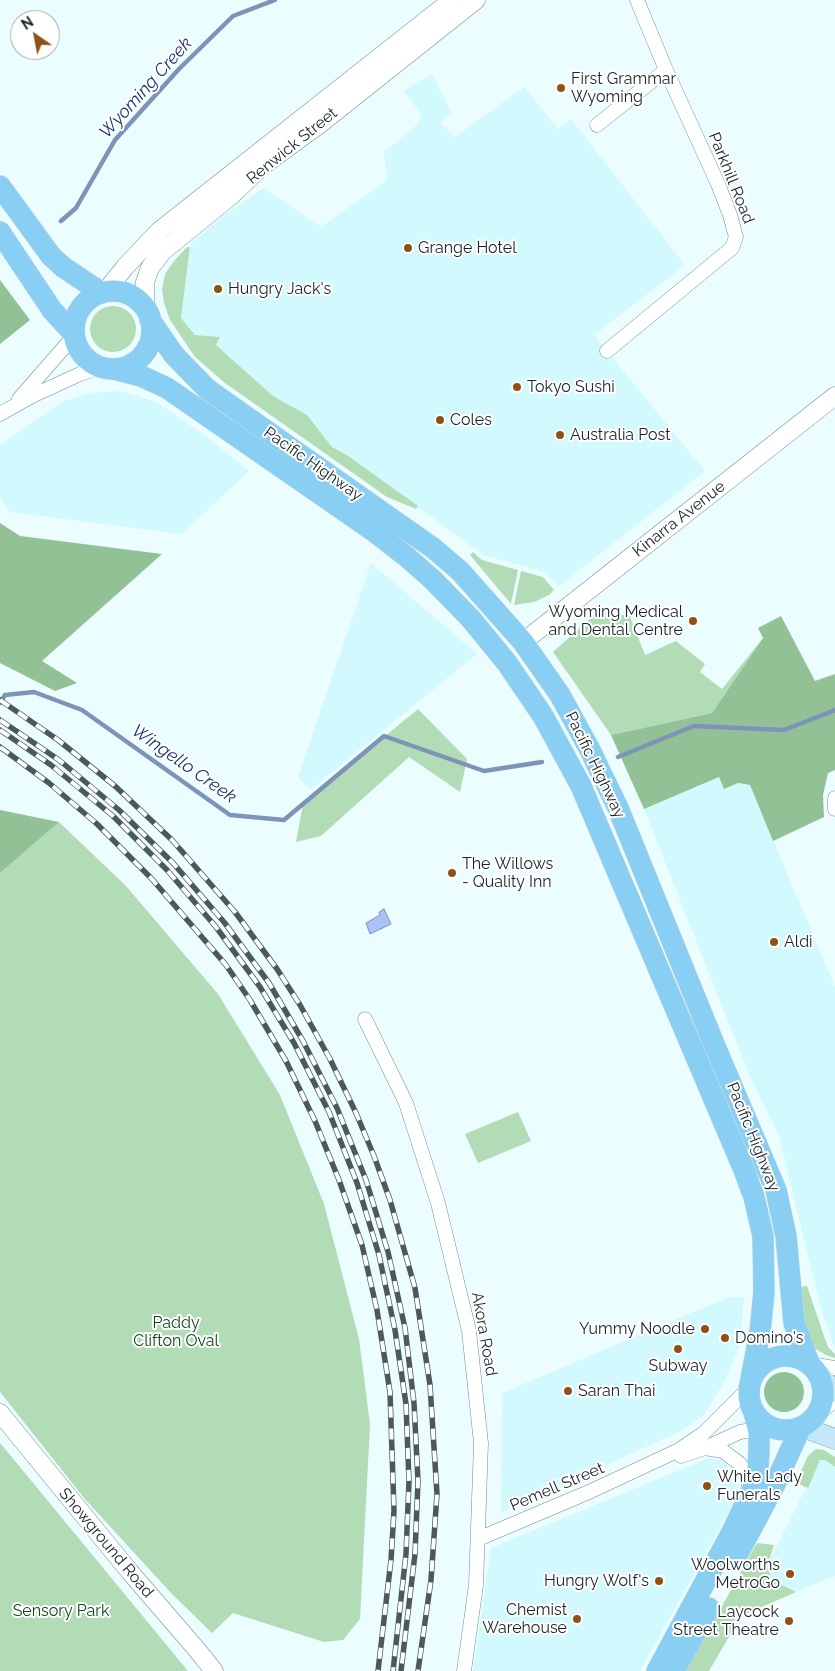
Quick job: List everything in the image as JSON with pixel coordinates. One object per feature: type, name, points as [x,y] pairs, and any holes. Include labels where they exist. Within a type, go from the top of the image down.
[{"type":"main road","points":[[0,186],[51,256],[63,267],[103,292]]},
{"type":"main road","points":[[0,232],[52,310],[74,335]]},
{"type":"main road","points":[[103,292],[120,292],[132,296],[142,304],[150,318],[150,339],[142,356],[132,364],[111,368],[96,365],[86,358],[78,348],[74,335],[76,318],[81,307],[90,298],[103,292]]},
{"type":"main road","name":"Pacific Highway","points":[[150,318],[174,355],[207,389],[433,548],[460,571],[524,642],[560,694],[618,808],[776,1190],[786,1236],[794,1323],[818,1367]]},
{"type":"main road","name":"Pacific Highway","points":[[111,368],[141,376],[167,388],[360,522],[407,557],[458,606],[507,664],[543,716],[581,786],[754,1197],[763,1236],[764,1292],[760,1332],[749,1386]]},
{"type":"main road","points":[[524,642],[519,650],[521,659],[563,728],[574,757],[581,786]]},
{"type":"main road","points":[[657,1671],[732,1532],[750,1494],[758,1463],[763,1423],[750,1403],[749,1386],[758,1368],[774,1358],[792,1356],[818,1367],[835,1392]]},
{"type":"main road","points":[[674,1671],[806,1423],[822,1405],[824,1392],[818,1367]]},
{"type":"main road","points":[[763,1423],[788,1430],[806,1423]]},
{"type":"main road","points":[[806,1423],[835,1439]]},
{"type":"street","name":"Renwick Street","points":[[103,292],[142,248],[179,215],[452,0]]},
{"type":"street","points":[[278,138],[323,111],[375,70],[397,63],[409,44],[449,11],[459,0]]},
{"type":"street","name":"Renwick Street","points":[[150,318],[145,301],[145,282],[153,262],[168,246],[240,189],[261,167],[476,0]]},
{"type":"street","name":"Parkhill Road","points":[[607,351],[722,257],[732,248],[736,237],[730,214],[718,184],[666,70],[637,0]]},
{"type":"street","points":[[597,124],[666,70]]},
{"type":"street","points":[[179,215],[197,210],[228,187],[240,189]]},
{"type":"street","points":[[4,412],[41,376],[74,335]]},
{"type":"street","points":[[4,412],[32,396],[80,374],[95,369],[111,368]]},
{"type":"street","name":"Kinarra Avenue","points":[[524,642],[835,396]]},
{"type":"street","points":[[835,798],[835,810]]},
{"type":"street","name":"Akora Road","points":[[365,1019],[406,1103],[438,1203],[469,1331],[481,1443],[476,1585],[464,1671]]},
{"type":"street","name":"Pemell Street","points":[[478,1539],[649,1465],[679,1450],[704,1433],[749,1386]]},
{"type":"street","points":[[806,1423],[835,1400]]},
{"type":"street","name":"Showground Road","points":[[0,1413],[117,1557],[214,1671]]},
{"type":"street","name":"Pemell Street","points":[[649,1465],[705,1448],[763,1423]]},
{"type":"street","points":[[705,1448],[722,1452],[739,1463],[747,1476],[750,1494]]},
{"type":"shaded area","points":[[432,74],[452,114],[440,123],[455,137],[524,87],[558,129],[571,119],[685,265],[594,335],[705,471],[558,587],[545,572],[483,555],[348,455],[332,447],[307,415],[273,396],[216,345],[220,337],[195,335],[181,318],[191,243],[226,214],[264,188],[321,227],[387,180],[384,152],[419,123],[421,113],[403,91]]},
{"type":"shaded area","points":[[122,391],[156,402],[203,434],[249,471],[182,534],[10,512],[0,497],[0,445],[62,402],[88,393]]},
{"type":"shaded area","points":[[371,563],[477,654],[310,790],[298,777]]},
{"type":"shaded area","points":[[720,777],[739,784],[750,785],[835,987],[835,1349],[820,1305],[779,1136],[749,1074],[644,809]]},
{"type":"shaded area","points":[[729,1297],[744,1298],[740,1345],[725,1380],[704,1415],[681,1431],[501,1513],[502,1393]]},
{"type":"shaded area","points":[[709,1458],[721,1460],[731,1469],[739,1485],[737,1501],[731,1508],[640,1671],[473,1671],[491,1548]]},
{"type":"shaded area","points":[[820,1460],[824,1460],[835,1467],[835,1576],[796,1592],[772,1580],[767,1566]]},
{"type":"green space","points":[[187,247],[190,247],[181,318],[195,335],[220,337],[216,345],[273,396],[307,415],[332,447],[347,455],[418,506],[416,509],[387,497],[225,383],[195,357],[170,320],[162,290],[165,274]]},
{"type":"green space","points":[[0,280],[30,320],[0,344]]},
{"type":"green space","points":[[113,306],[126,310],[132,316],[136,329],[132,342],[126,348],[113,352],[100,348],[94,342],[90,329],[94,316],[100,310]]},
{"type":"green space","points":[[0,523],[20,536],[162,554],[42,661],[77,683],[55,691],[0,663]]},
{"type":"green space","points":[[473,552],[482,560],[518,570],[511,604],[470,555]]},
{"type":"green space","points":[[521,571],[543,577],[554,590],[549,595],[534,602],[514,605]]},
{"type":"green space","points":[[602,608],[610,617],[629,614],[645,655],[676,641],[705,664],[700,672],[722,689],[763,638],[712,713],[611,735],[553,652]]},
{"type":"green space","points":[[781,616],[815,681],[835,674],[835,770],[828,773],[823,795],[824,817],[773,841],[750,785],[738,783],[724,789],[719,777],[644,809],[611,735],[712,713],[763,638],[758,628]]},
{"type":"green space","points":[[418,709],[467,759],[460,792],[409,757],[321,836],[296,842],[303,804]]},
{"type":"green space","points":[[0,810],[59,822],[0,873]]},
{"type":"green space","name":"Paddy Clifton Oval","points":[[59,822],[126,886],[218,994],[280,1095],[324,1204],[359,1339],[370,1424],[360,1619],[343,1640],[324,1642],[233,1613],[212,1633],[171,1593],[84,1498],[0,1392],[0,873]]},
{"type":"green space","points":[[518,1112],[531,1141],[478,1163],[465,1134]]},
{"type":"green space","points":[[807,1286],[828,1347],[835,1354],[835,1358],[814,1348],[805,1326],[802,1310],[801,1288]]},
{"type":"green space","points":[[788,1372],[795,1375],[801,1381],[804,1392],[803,1400],[795,1409],[788,1412],[780,1412],[773,1409],[765,1400],[764,1388],[767,1381],[776,1373]]},
{"type":"green space","name":"Sensory Park","points":[[1,1444],[188,1671],[0,1671]]},
{"type":"green space","points":[[816,1449],[824,1450],[835,1457],[835,1467],[825,1460],[820,1460],[808,1488],[801,1485],[797,1480],[808,1456]]},
{"type":"green space","points":[[757,1543],[774,1545],[767,1566],[772,1580],[796,1592],[741,1616],[709,1671],[686,1671]]},
{"type":"water","points":[[384,909],[391,924],[370,934],[366,923],[380,915],[379,912]]},
{"type":"waterway","name":"Wyoming Creek","points":[[61,221],[76,208],[115,140],[179,69],[233,16],[275,0]]},
{"type":"waterway","name":"Wingello Creek","points":[[0,703],[5,695],[34,692],[82,710],[230,815],[284,820],[384,736],[484,771],[542,762]]},
{"type":"waterway","name":"Wingello Creek","points":[[618,757],[694,726],[784,730],[835,710]]},
{"type":"railway","points":[[0,700],[58,740],[115,786],[172,840],[235,912],[277,969],[300,1005],[330,1059],[356,1113],[390,1200],[415,1288],[430,1385],[437,1494],[431,1580],[418,1671]]},
{"type":"railway","points":[[0,720],[59,760],[119,810],[173,863],[224,922],[269,983],[303,1041],[337,1108],[366,1180],[388,1252],[405,1328],[414,1403],[418,1481],[415,1554],[401,1671]]},
{"type":"railway","points":[[0,730],[51,765],[113,816],[167,870],[216,927],[260,987],[294,1043],[329,1112],[357,1183],[379,1255],[395,1330],[406,1404],[409,1481],[406,1554],[393,1671]]},
{"type":"railway","points":[[0,747],[49,783],[97,824],[151,878],[226,965],[250,1000],[286,1061],[315,1121],[339,1180],[362,1245],[377,1310],[390,1392],[394,1511],[391,1560],[378,1671]]},
{"type":"place","name":"First Grammar Wyoming","points":[[561,88]]},
{"type":"place","name":"Grange Hotel","points":[[408,248]]},
{"type":"place","name":"Hungry Jack's","points":[[218,289]]},
{"type":"place","name":"Tokyo Sushi","points":[[517,387]]},
{"type":"place","name":"Coles","points":[[440,420]]},
{"type":"place","name":"Australia Post","points":[[560,435]]},
{"type":"place","name":"Wyoming Medical and Dental Centre","points":[[693,621]]},
{"type":"place","name":"The Willows - Quality Inn","points":[[452,873]]},
{"type":"place","name":"Aldi","points":[[774,942]]},
{"type":"place","name":"Yummy Noodle","points":[[705,1329]]},
{"type":"place","name":"Domino's","points":[[725,1338]]},
{"type":"place","name":"Subway","points":[[678,1349]]},
{"type":"place","name":"Saran Thai","points":[[568,1391]]},
{"type":"place","name":"White Lady Funerals","points":[[707,1486]]},
{"type":"place","name":"Woolworths MetroGo","points":[[790,1574]]},
{"type":"place","name":"Hungry Wolf's","points":[[659,1581]]},
{"type":"place","name":"Chemist Warehouse","points":[[577,1619]]},
{"type":"place","name":"Laycock Street Theatre","points":[[789,1621]]}]
